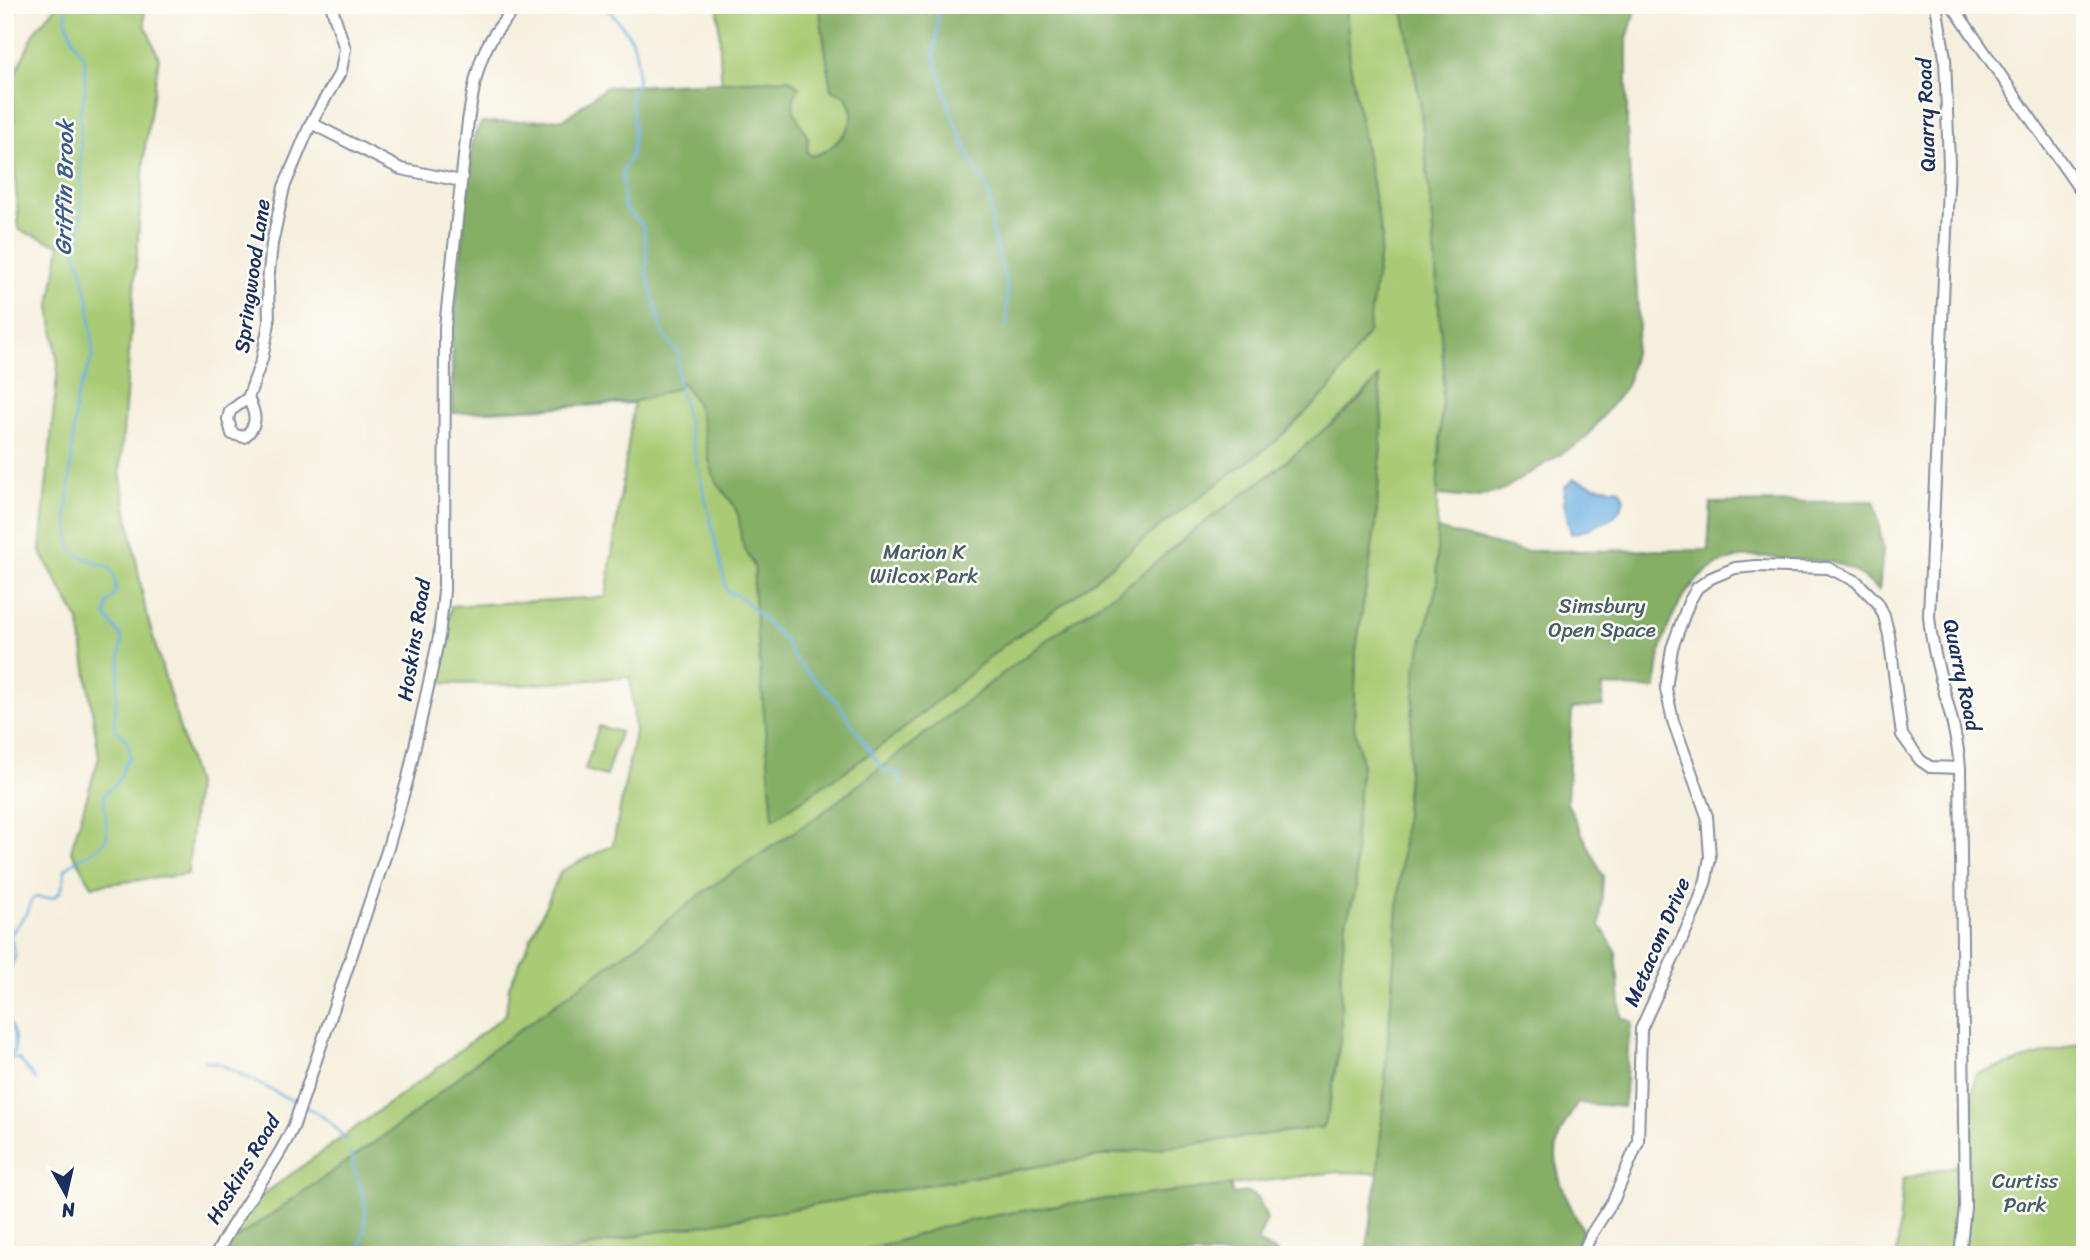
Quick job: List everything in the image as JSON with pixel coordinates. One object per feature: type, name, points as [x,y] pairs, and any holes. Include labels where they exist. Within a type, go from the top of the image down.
[{"type":"street","name":"Springwood Lane","points":[[248,398],[262,359],[269,323],[268,282],[272,244],[284,187],[312,123],[341,71],[345,48],[331,5]]},
{"type":"street","name":"Hoskins Road","points":[[216,1255],[230,1228],[285,1145],[294,1125],[387,851],[428,688],[443,604],[444,362],[468,121],[481,60],[495,32],[519,5]]},
{"type":"street","name":"Quarry Road","points":[[1937,5],[1945,58],[1949,164],[1929,616],[1935,662],[1956,736],[1959,768],[1965,1207],[1960,1255]]},
{"type":"street","points":[[1939,20],[1955,9],[2085,197]]},
{"type":"street","points":[[312,123],[401,169],[461,181]]},
{"type":"street","name":"Metacom Drive","points":[[1582,1255],[1592,1233],[1614,1199],[1638,1142],[1641,1030],[1698,904],[1710,857],[1707,816],[1673,721],[1667,689],[1672,648],[1697,588],[1711,578],[1735,568],[1756,566],[1828,568],[1856,581],[1878,603],[1884,616],[1889,635],[1902,735],[1920,761],[1930,767],[1959,768]]},
{"type":"green space","points":[[58,5],[144,5],[145,25],[159,58],[145,147],[120,473],[146,613],[196,784],[188,874],[92,886],[71,850],[99,757],[79,621],[40,551],[58,366],[50,306],[60,245],[19,230],[14,161],[13,78],[37,28]]},
{"type":"green space","name":"Marion K Wilcox Park","points":[[718,5],[1259,5],[1382,238],[1350,64],[1346,5],[1402,5],[1420,102],[1444,370],[1437,495],[1437,585],[1416,667],[1378,1173],[1337,1172],[1022,1211],[950,1225],[906,1240],[841,1255],[554,1255],[648,1233],[937,1183],[1113,1154],[1323,1127],[1329,1109],[1341,1034],[1341,965],[1346,922],[1356,889],[1355,832],[1362,763],[1354,726],[1356,650],[1376,523],[1382,423],[1379,378],[1347,411],[1312,441],[1239,497],[1225,656],[502,1044],[409,1118],[217,1253],[242,1210],[435,1070],[506,1014],[509,987],[561,871],[613,845],[635,732],[630,677],[521,685],[437,683],[451,606],[606,597],[634,403],[453,413],[452,340],[473,138],[724,141]]},
{"type":"green space","points":[[819,5],[1346,5],[1350,64],[1382,238],[1368,333],[1330,389],[1276,441],[1164,523],[1072,598],[1003,646],[896,735],[773,819],[753,586],[755,572],[742,542],[736,510],[713,474],[700,413],[689,391],[679,381],[678,388],[634,402],[453,413],[452,340],[473,138],[481,123],[564,119],[606,87],[789,79],[799,87],[793,102],[808,138],[807,152],[811,156],[818,154],[832,146],[844,134],[852,113],[846,96],[831,90]]},
{"type":"green space","points":[[1402,5],[1637,5],[1627,39],[1627,130],[1639,328],[1627,385],[1584,440],[1499,492],[1474,498],[1437,495],[1444,370],[1420,102]]},
{"type":"green space","points":[[1379,377],[1382,423],[1376,523],[1356,650],[1354,726],[1362,763],[1355,832],[1356,889],[1346,922],[1341,965],[1341,1034],[1329,1109],[1323,1127],[1113,1154],[937,1183],[648,1233],[554,1255],[225,1255],[230,1243],[409,1118],[481,1058],[642,941],[706,890],[818,816],[1045,641],[1141,575],[1194,530],[1275,471],[1358,401]]},
{"type":"green space","name":"Simsbury Open Space","points":[[1875,501],[1883,550],[1879,591],[1858,573],[1830,562],[1762,557],[1733,559],[1715,566],[1699,578],[1675,611],[1661,650],[1656,689],[1603,686],[1603,706],[1572,709],[1567,803],[1603,876],[1600,925],[1616,952],[1621,1017],[1632,1022],[1623,1107],[1578,1103],[1564,1125],[1557,1145],[1557,1170],[1583,1231],[1572,1255],[1366,1255],[1378,1173],[1416,667],[1437,585],[1437,529],[1521,551],[1708,550],[1711,503]]},
{"type":"green space","points":[[599,726],[620,732],[606,776],[585,770]]},
{"type":"green space","name":"Curtiss Park","points":[[2085,1042],[2085,1255],[1962,1255],[1975,1074]]},
{"type":"green space","points":[[1958,1165],[1954,1255],[1897,1255],[1903,1179]]},
{"type":"green space","points":[[1231,1185],[1232,1194],[1248,1192],[1259,1199],[1267,1219],[1257,1242],[1277,1252],[1276,1255],[881,1255],[881,1246],[944,1226],[987,1217],[1091,1201]]},
{"type":"water","points":[[1574,479],[1594,486],[1620,489],[1624,496],[1621,508],[1603,522],[1571,534],[1564,503],[1565,487]]},
{"type":"waterway","name":"Griffin Brook","points":[[5,981],[15,957],[10,935],[28,911],[31,900],[56,896],[62,889],[65,870],[107,838],[104,794],[118,780],[130,756],[128,741],[116,730],[114,723],[122,638],[106,616],[107,604],[116,593],[115,578],[110,568],[71,550],[67,516],[76,400],[93,355],[89,303],[80,262],[75,254],[82,210],[80,113],[85,92],[85,60],[66,20],[66,5]]},
{"type":"waterway","points":[[604,5],[628,33],[637,59],[637,86],[631,92],[634,126],[632,154],[622,172],[624,207],[643,226],[647,273],[663,334],[678,353],[678,381],[727,591],[742,598],[783,638],[805,670],[838,703],[882,769],[901,773],[901,788]]},
{"type":"waterway","points":[[938,5],[934,56],[953,118],[989,193],[993,233],[1007,287],[1007,327]]},
{"type":"waterway","name":"Griffin Brook","points":[[5,1015],[15,1041],[13,1054],[5,1066]]},
{"type":"waterway","points":[[15,1058],[20,1060],[36,1080]]},
{"type":"waterway","points":[[205,1061],[220,1064],[293,1101]]},
{"type":"waterway","points":[[306,1107],[332,1124],[345,1140]]},
{"type":"waterway","points":[[350,1153],[365,1211],[364,1235],[356,1255]]}]
